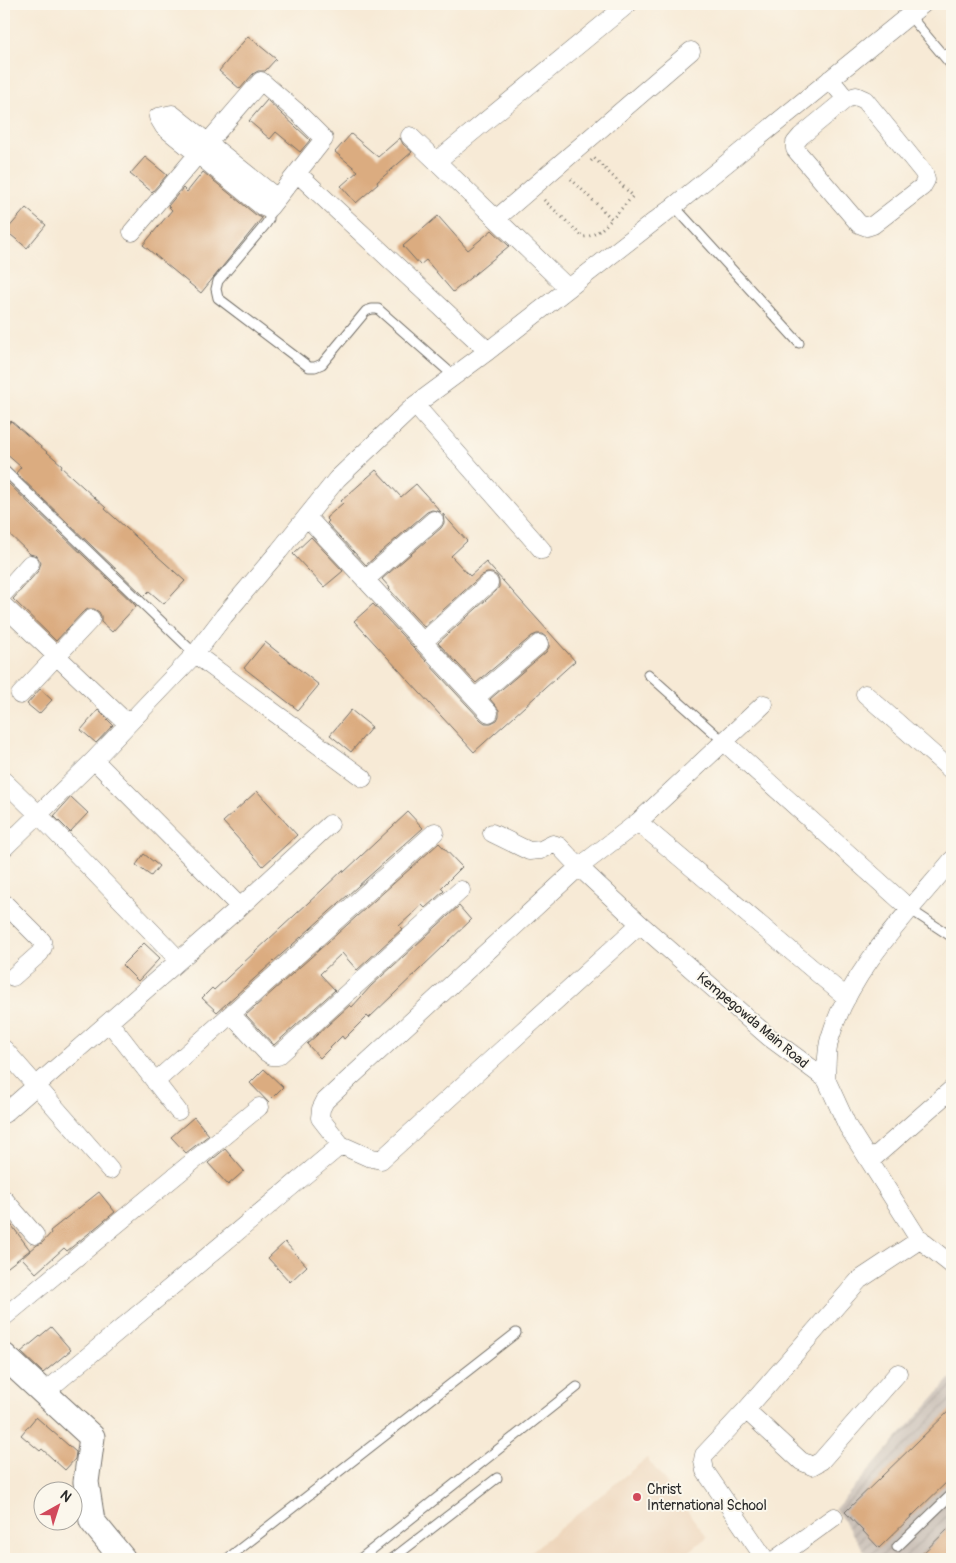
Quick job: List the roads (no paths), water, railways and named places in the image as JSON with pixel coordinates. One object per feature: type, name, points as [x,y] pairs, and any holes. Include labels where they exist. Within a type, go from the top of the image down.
[{"type":"main road","points":[[4,1356],[92,1437],[86,1482],[92,1521],[123,1559]]},
{"type":"street","points":[[437,162],[628,4]]},
{"type":"street","points":[[4,848],[94,760],[195,654],[337,479],[415,404],[488,351],[674,206],[916,9]]},
{"type":"street","points":[[496,219],[564,171],[691,51]]},
{"type":"street","points":[[830,79],[846,99]]},
{"type":"street","points":[[132,232],[203,148],[261,81],[298,112],[324,139],[272,203],[203,148]]},
{"type":"street","points":[[856,96],[866,100],[924,172],[926,180],[922,188],[873,225],[867,227],[859,224],[795,149],[795,143],[801,136],[846,99],[856,96]]},
{"type":"street","points":[[410,136],[568,288]]},
{"type":"street","points":[[297,173],[488,351]]},
{"type":"street","points":[[415,404],[542,550]]},
{"type":"street","points":[[307,517],[489,714]]},
{"type":"street","points":[[365,580],[434,520]]},
{"type":"street","points":[[4,593],[30,564]]},
{"type":"street","points":[[423,642],[490,583]]},
{"type":"street","points":[[4,606],[128,724]]},
{"type":"street","points":[[20,695],[91,619]]},
{"type":"street","points":[[475,698],[539,644]]},
{"type":"street","points":[[195,654],[363,778]]},
{"type":"street","points":[[865,694],[952,771]]},
{"type":"street","points":[[640,924],[381,1160],[368,1157],[341,1144],[320,1118],[321,1109],[325,1101],[579,867],[638,822],[764,704]]},
{"type":"street","points":[[723,742],[911,910]]},
{"type":"street","points":[[94,760],[240,907]]},
{"type":"street","points":[[4,781],[179,960]]},
{"type":"street","points":[[638,822],[847,998]]},
{"type":"street","points":[[4,1114],[240,907],[330,824]]},
{"type":"street","points":[[155,1082],[435,832]]},
{"type":"street","name":"Kempegowda Main Road","points":[[492,833],[529,851],[541,850],[553,844],[559,846],[640,924],[770,1037],[826,1079],[848,1126],[918,1238],[952,1265]]},
{"type":"street","points":[[826,1079],[829,1040],[840,1010],[870,958],[952,860]]},
{"type":"street","points":[[231,1014],[266,1052],[272,1056],[278,1056],[460,890]]},
{"type":"street","points":[[4,903],[42,941],[43,946],[40,953],[13,978]]},
{"type":"street","points":[[109,1022],[178,1111]]},
{"type":"street","points":[[4,1049],[110,1170]]},
{"type":"street","points":[[870,1161],[952,1090]]},
{"type":"street","points":[[4,1317],[259,1107]]},
{"type":"street","points":[[44,1393],[341,1144]]},
{"type":"street","points":[[4,1199],[35,1235]]},
{"type":"street","points":[[765,1559],[704,1470],[704,1455],[746,1410],[859,1280],[921,1240]]},
{"type":"street","points":[[746,1410],[801,1460],[812,1466],[821,1461],[898,1373]]},
{"type":"street","points":[[776,1559],[834,1517]]},
{"type":"lane","points":[[916,9],[952,66]]},
{"type":"lane","points":[[944,56],[952,50]]},
{"type":"lane","points":[[272,203],[269,219],[266,224],[218,281],[216,289],[218,298],[309,367],[322,364],[366,311],[378,310],[454,376]]},
{"type":"lane","points":[[674,206],[799,343]]},
{"type":"lane","points":[[4,470],[195,654]]},
{"type":"lane","points":[[648,674],[723,742]]},
{"type":"lane","points":[[911,910],[952,936]]},
{"type":"lane","points":[[227,1559],[516,1333]]},
{"type":"lane","points":[[360,1559],[577,1387]]},
{"type":"lane","points":[[392,1559],[497,1478]]},
{"type":"lane","points":[[898,1547],[952,1494]]},
{"type":"place","name":"Christ International School","points":[[637,1497]]}]
